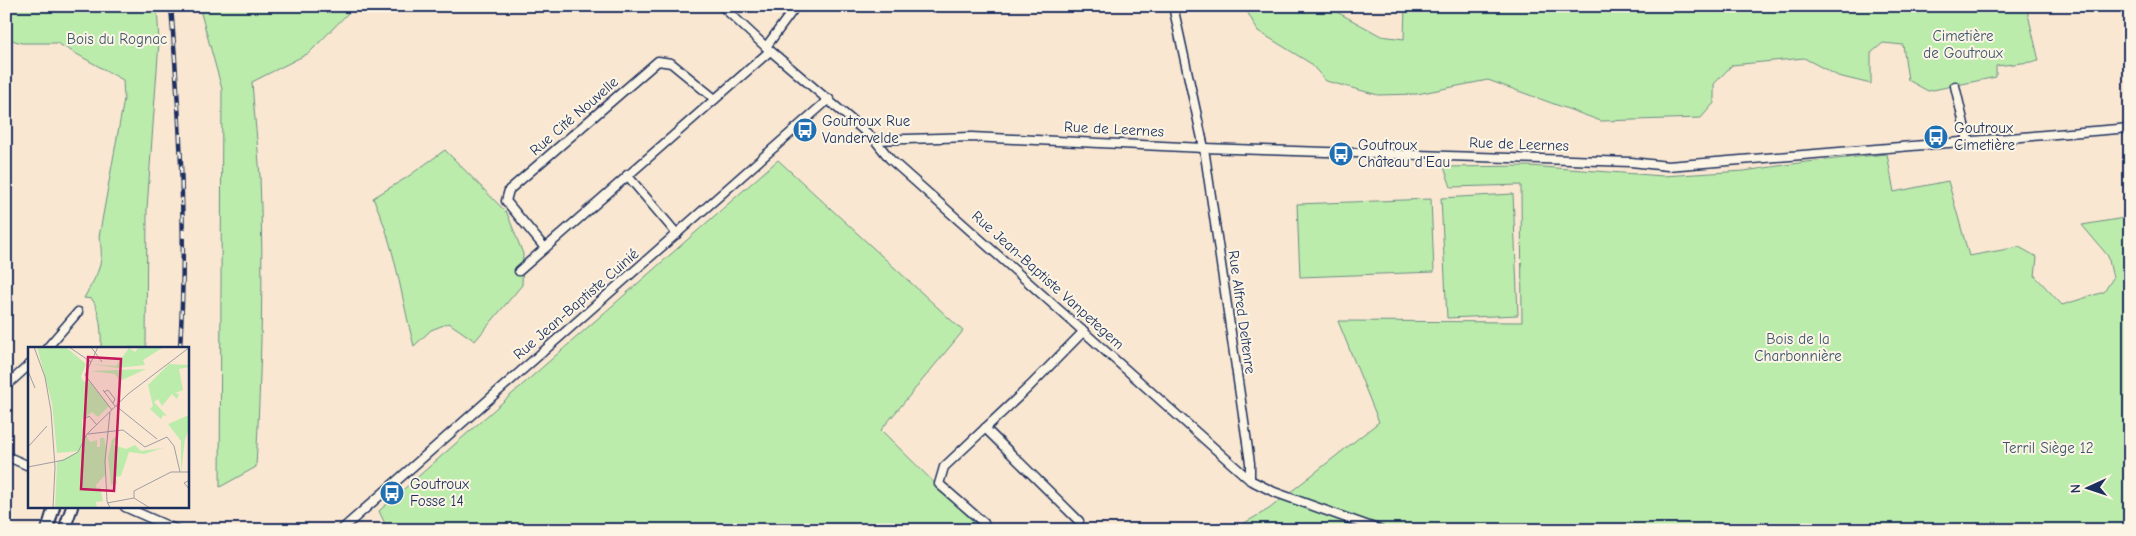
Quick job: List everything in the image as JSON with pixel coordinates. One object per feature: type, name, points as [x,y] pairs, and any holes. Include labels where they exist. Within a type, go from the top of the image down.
[{"type":"main road","points":[[47,530],[54,508]]},
{"type":"main road","points":[[64,530],[72,508]]},
{"type":"street","name":"Rue Jean-Baptiste Vanpetegem","points":[[722,6],[768,49],[875,140],[890,159],[1250,480],[1274,492],[1380,530]]},
{"type":"street","points":[[519,271],[715,99],[768,49],[796,6]]},
{"type":"street","name":"Rue Alfred Deltenre","points":[[1173,6],[1204,148],[1250,464],[1250,480]]},
{"type":"street","name":"Rue Cité Nouvelle","points":[[545,248],[506,201],[509,190],[658,61],[671,63],[715,99]]},
{"type":"street","points":[[1955,86],[1968,141]]},
{"type":"street","name":"Rue Jean-Baptiste Cuinié","points":[[341,530],[829,100]]},
{"type":"street","name":"Rue de Leernes","points":[[875,140],[971,137],[1204,148],[1632,162],[1668,166],[2130,128]]},
{"type":"street","points":[[628,176],[677,234]]},
{"type":"street","points":[[47,347],[78,312]]},
{"type":"street","points":[[984,523],[939,484],[944,467],[1030,386],[1084,330]]},
{"type":"street","points":[[6,386],[28,366]]},
{"type":"street","points":[[985,428],[1079,521]]},
{"type":"street","points":[[6,456],[28,466]]},
{"type":"street","points":[[127,508],[177,530]]},
{"type":"green space","name":"Bois du Rognac","points":[[6,6],[157,6],[159,42],[147,208],[146,347],[101,347],[101,329],[97,309],[92,299],[84,298],[99,269],[101,246],[99,237],[124,99],[123,80],[57,43],[21,43],[6,38]]},
{"type":"green space","points":[[199,6],[355,6],[309,53],[252,82],[260,177],[262,250],[261,358],[256,467],[220,487],[222,89]]},
{"type":"green space","name":"Cimetière de Goutroux","points":[[1244,6],[1326,6],[1381,36],[1404,39],[1405,6],[2026,6],[2039,61],[1996,66],[1996,77],[1928,91],[1908,80],[1903,45],[1883,43],[1871,53],[1871,84],[1838,76],[1804,58],[1732,65],[1714,84],[1714,103],[1701,118],[1601,121],[1488,80],[1417,94],[1378,95],[1326,81],[1310,63],[1258,31]]},
{"type":"green space","points":[[445,150],[507,213],[523,254],[522,285],[475,341],[449,323],[431,330],[414,346],[392,252],[381,216],[373,198],[406,178]]},
{"type":"green space","name":"Bois de la Charbonnière","points":[[1887,154],[1894,192],[1948,181],[1969,256],[2019,247],[2037,257],[2035,276],[2062,305],[2104,292],[2113,278],[2108,256],[2082,225],[2130,217],[2130,530],[1232,530],[1269,509],[1379,422],[1338,321],[1522,322],[1521,185],[1451,187],[1444,167],[1529,166],[1663,176],[1744,171],[1806,162]]},
{"type":"green space","points":[[778,160],[963,331],[881,430],[982,530],[388,530],[379,511]]},
{"type":"green space","points":[[1513,194],[1518,315],[1447,318],[1441,198]]},
{"type":"green space","points":[[1431,199],[1434,272],[1300,277],[1297,204]]},
{"type":"railway","points":[[171,6],[182,177],[183,263],[180,347]]},
{"type":"place","name":"Goutroux Rue Vandervelde","points":[[805,130]]},
{"type":"place","name":"Goutroux Cimetière","points":[[1936,137]]},
{"type":"place","name":"Goutroux Château d'Eau","points":[[1341,154]]},
{"type":"place","name":"Goutroux Fosse 14","points":[[392,493]]},
{"type":"park label","name":"Terril Siège 12","points":[[2048,448]]}]
